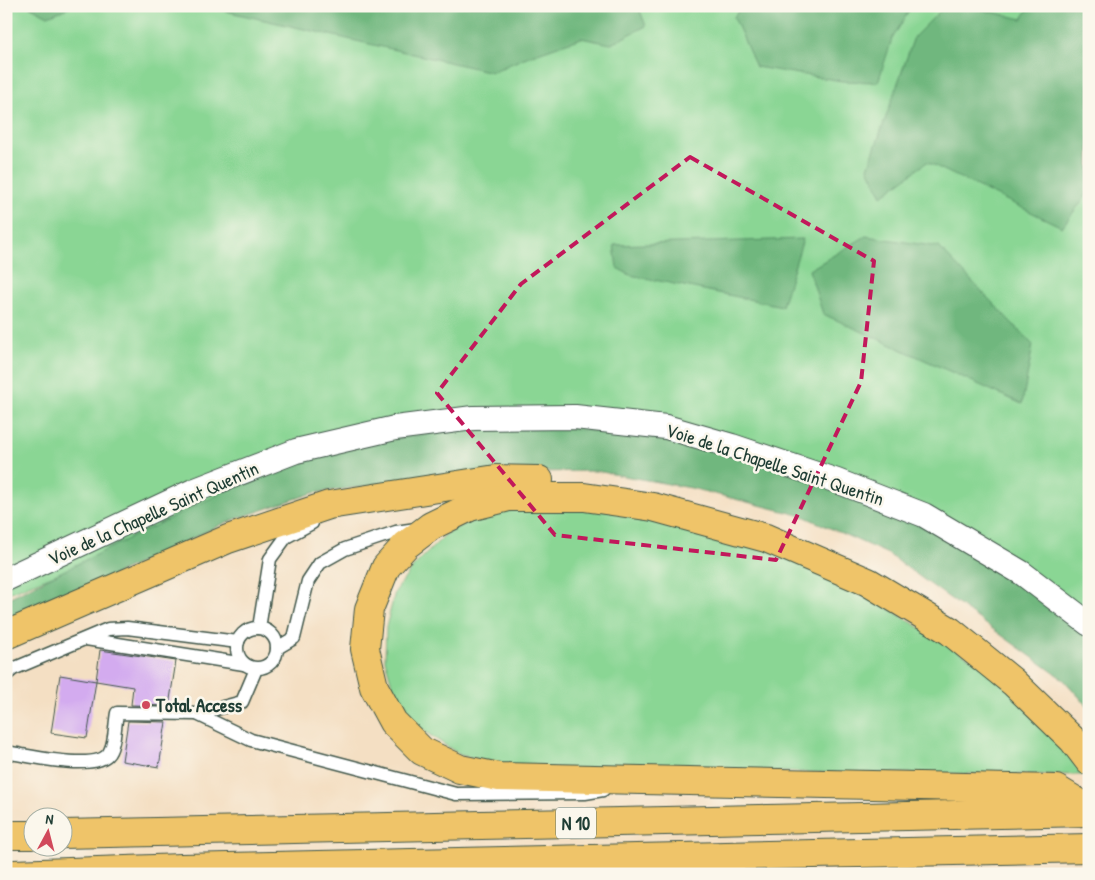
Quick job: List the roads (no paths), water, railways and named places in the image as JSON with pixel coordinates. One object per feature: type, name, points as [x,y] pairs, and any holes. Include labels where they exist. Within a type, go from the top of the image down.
[{"type":"main road","points":[[6,635],[228,539],[335,503],[496,479],[566,480],[657,490],[777,522],[880,568],[966,624],[1032,676],[1083,745]]},
{"type":"main road","points":[[1083,745],[1013,682],[950,631],[868,582],[766,538],[653,508],[584,497],[509,497],[470,507],[431,526],[406,545],[386,568],[369,609],[365,649],[374,687],[393,722],[422,751],[460,769],[499,777],[1056,789],[1089,810]]},
{"type":"main road","name":"N 10","points":[[72,834],[1089,810]]},
{"type":"main road","points":[[6,835],[22,835]]},
{"type":"main road","name":"N 10","points":[[12,874],[182,868],[1089,848]]},
{"type":"street","name":"Voie de la Chapelle Saint Quentin","points":[[6,579],[193,491],[296,451],[395,428],[463,419],[575,417],[666,427],[732,446],[837,481],[924,515],[1022,574],[1089,624]]},
{"type":"lane","points":[[259,628],[270,559],[286,536],[318,520],[335,503]]},
{"type":"lane","points":[[277,648],[294,638],[308,581],[320,562],[345,550],[388,535],[431,526]]},
{"type":"lane","points":[[6,675],[13,669],[108,629],[127,628],[238,642]]},
{"type":"lane","points":[[86,639],[250,666],[263,668],[272,662],[276,656],[277,648],[272,635],[259,628],[247,631],[238,642],[237,654],[250,666]]},
{"type":"lane","points":[[6,750],[11,753],[85,763],[102,760],[110,752],[117,713],[197,714],[242,702],[250,666]]},
{"type":"lane","points":[[197,714],[251,740],[456,794],[585,793],[669,780]]},
{"type":"place","name":"Total Access","points":[[146,705]]}]
